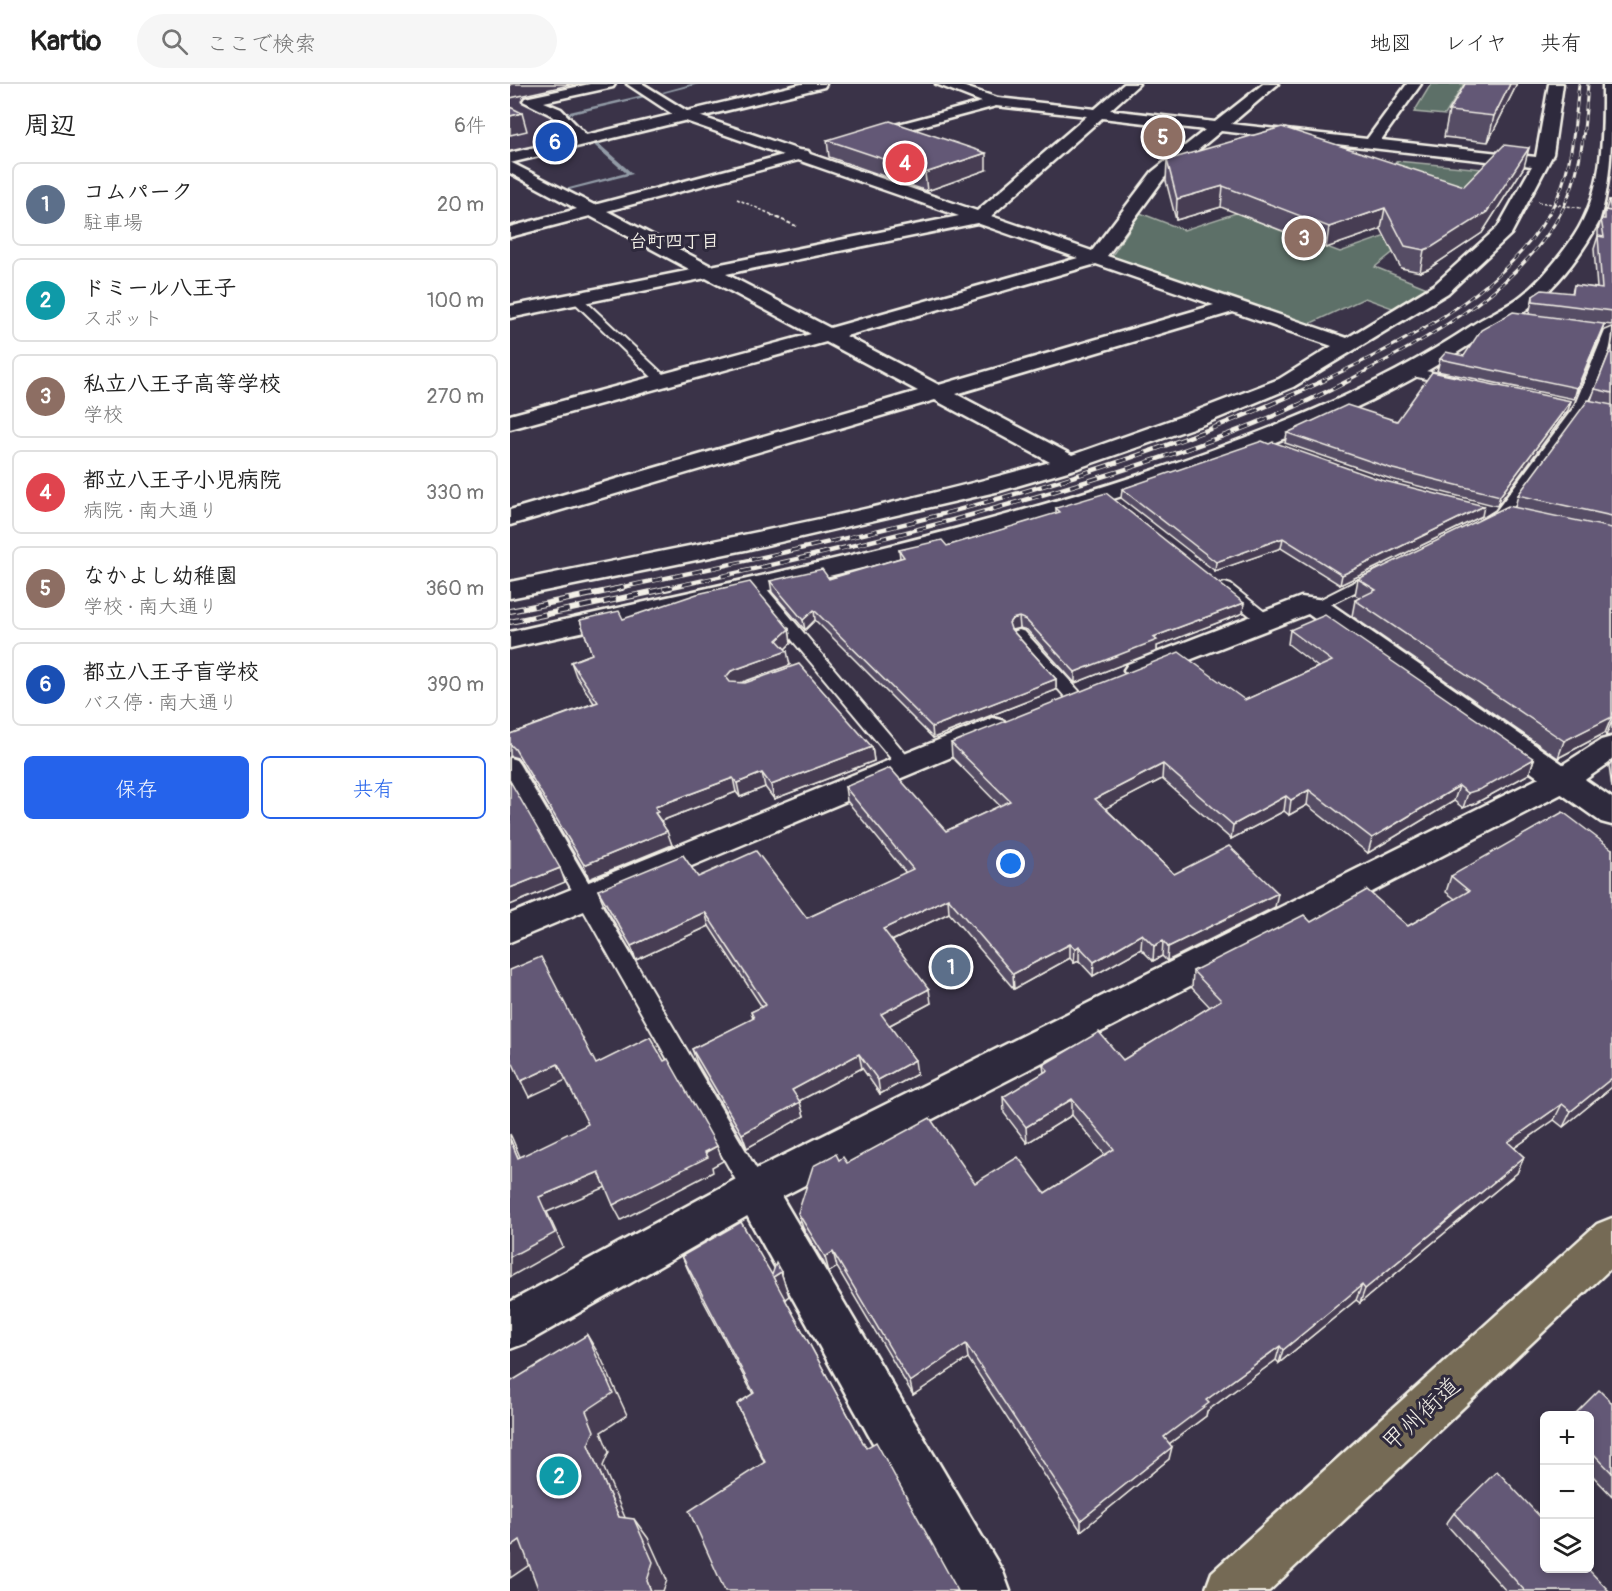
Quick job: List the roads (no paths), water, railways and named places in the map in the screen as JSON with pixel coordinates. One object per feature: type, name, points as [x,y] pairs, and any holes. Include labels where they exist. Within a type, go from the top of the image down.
[{"type":"highway","name":"甲州街道","points":[[1231,1591],[1612,1238]]},
{"type":"street","points":[[584,141],[556,112],[530,102],[608,84]]},
{"type":"street","points":[[634,84],[686,116],[1351,346]]},
{"type":"street","points":[[510,158],[819,84]]},
{"type":"street","points":[[943,84],[996,102],[1541,162]]},
{"type":"street","points":[[510,312],[980,217],[1132,84]]},
{"type":"street","points":[[510,422],[829,335],[1096,258],[1158,175],[1271,84]]},
{"type":"street","points":[[1371,143],[1414,84]]},
{"type":"street","points":[[510,590],[992,486],[1070,463],[1196,419],[1286,383],[1351,346],[1441,289],[1482,254],[1505,230],[1545,154],[1556,84]]},
{"type":"street","points":[[510,640],[1112,498],[1269,445],[1449,351],[1498,316],[1518,307],[1560,266],[1599,207],[1611,174],[1610,84]]},
{"type":"street","points":[[845,143],[996,102]]},
{"type":"street","points":[[510,232],[822,149]]},
{"type":"street","points":[[510,167],[1070,463]]},
{"type":"street","points":[[510,518],[1232,306]]},
{"type":"street","points":[[510,929],[904,764],[1301,605],[1315,606],[1612,814]]},
{"type":"street","points":[[510,1327],[755,1190],[1562,780],[1612,747]]},
{"type":"street","points":[[755,1190],[984,1591]]},
{"type":"lane","points":[[577,299],[661,380]]},
{"type":"lane","points":[[1498,316],[1521,319]]},
{"type":"lane","points":[[1470,530],[1507,515],[1580,407],[1608,330]]},
{"type":"lane","points":[[1412,372],[1468,384]]},
{"type":"lane","points":[[1480,509],[1507,515]]},
{"type":"lane","points":[[1315,606],[1398,565]]},
{"type":"lane","points":[[1209,576],[1265,620]]},
{"type":"lane","points":[[754,584],[904,764]]},
{"type":"lane","points":[[1019,635],[1094,687]]},
{"type":"lane","points":[[798,671],[820,663]]},
{"type":"lane","points":[[510,764],[755,1190]]},
{"type":"waterway","points":[[664,92],[697,84]]},
{"type":"waterway","points":[[568,113],[643,96]]},
{"type":"waterway","points":[[567,190],[630,174],[597,145]]},
{"type":"railway","points":[[1322,381],[1423,329],[1457,307],[1516,257],[1540,228],[1563,183],[1573,141],[1579,84]]},
{"type":"railway","points":[[1347,381],[1410,347],[1474,306],[1504,282],[1530,256],[1552,228],[1573,183],[1583,141],[1588,84]]},
{"type":"railway","points":[[614,589],[796,550],[976,505],[1065,479],[1153,450],[1240,417],[1325,380]]},
{"type":"railway","points":[[663,589],[885,538],[1050,493],[1229,434],[1290,409],[1350,380]]},
{"type":"railway","points":[[510,611],[622,588]]},
{"type":"railway","points":[[510,622],[670,588]]},
{"type":"place","name":"なかよし幼稚園","points":[[1163,137]]},
{"type":"place","name":"都立八王子盲学校","points":[[555,142]]},
{"type":"place","name":"都立八王子小児病院","points":[[905,163]]},
{"type":"place","name":"私立八王子高等学校","points":[[1304,238]]},
{"type":"place","name":"コムパーク","points":[[951,967]]},
{"type":"place","name":"ドミール八王子","points":[[559,1476]]},
{"type":"district","name":"台町四丁目","points":[[674,241]]}]
